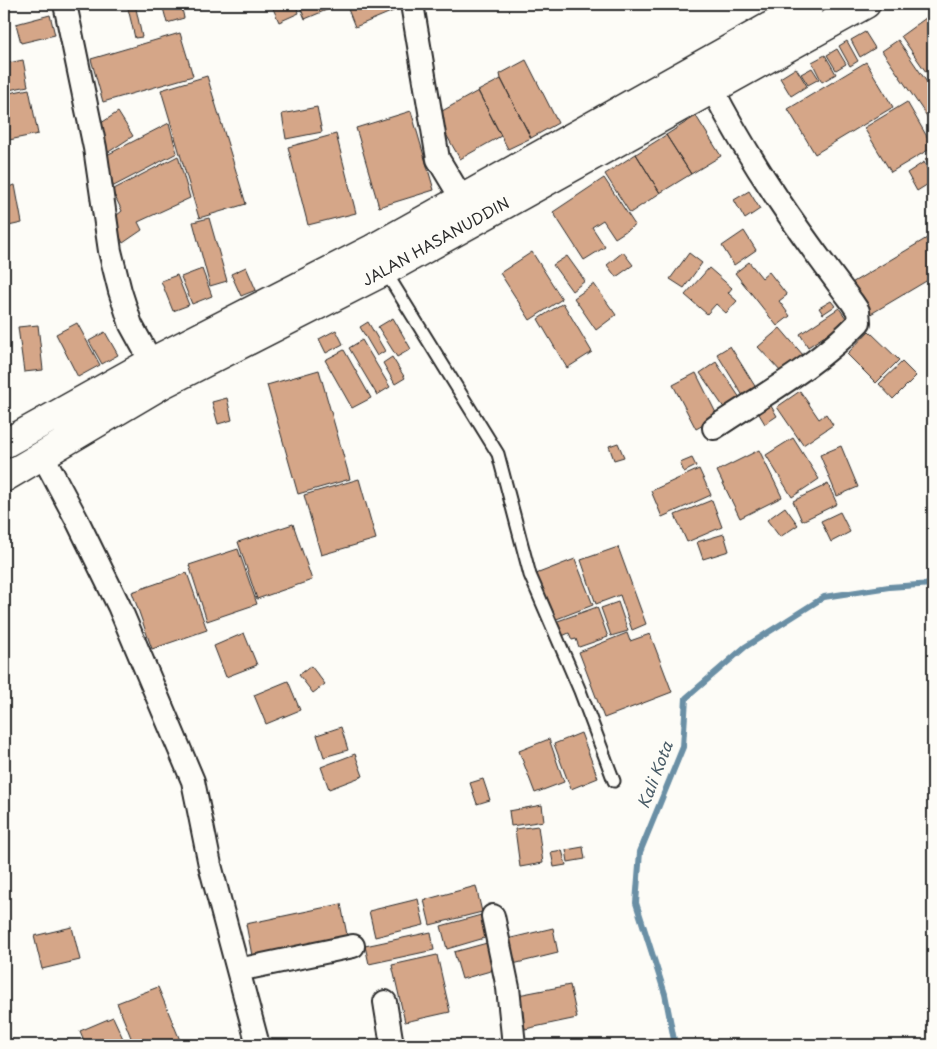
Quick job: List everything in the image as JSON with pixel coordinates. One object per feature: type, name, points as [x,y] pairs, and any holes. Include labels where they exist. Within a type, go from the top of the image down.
[{"type":"street","points":[[64,4],[95,148],[110,251],[120,292],[130,325],[157,373]]},
{"type":"street","points":[[412,4],[438,159],[468,210]]},
{"type":"street","name":"JALAN HASANUDDIN","points":[[4,444],[385,271],[468,210],[810,4]]},
{"type":"street","name":"JALAN HASANUDDIN","points":[[4,478],[43,456],[157,373],[372,249],[468,210],[712,88],[866,4]]},
{"type":"street","points":[[712,88],[748,155],[800,233],[858,311],[859,322],[846,336],[812,363],[714,428]]},
{"type":"street","points":[[43,456],[119,606],[193,781],[210,865],[258,1045]]},
{"type":"street","points":[[494,916],[508,988],[514,1045]]},
{"type":"street","points":[[238,970],[353,946]]},
{"type":"street","points":[[385,1002],[392,1045]]},
{"type":"lane","points":[[385,271],[498,454],[530,575],[580,691],[614,781]]},
{"type":"building","points":[[127,4],[135,4],[142,37],[135,38]]},
{"type":"building","points":[[162,4],[181,4],[184,18],[167,23]]},
{"type":"building","points":[[271,4],[295,4],[299,13],[279,22]]},
{"type":"building","points":[[299,4],[335,4],[336,6],[305,19]]},
{"type":"building","points":[[346,4],[396,4],[398,9],[355,27]]},
{"type":"building","points":[[50,15],[55,35],[21,43],[16,24]]},
{"type":"building","points":[[930,15],[933,20],[933,82],[901,36]]},
{"type":"building","points":[[865,32],[875,48],[860,57],[851,40]]},
{"type":"building","points":[[180,33],[193,76],[103,102],[91,59]]},
{"type":"building","points":[[898,40],[933,91],[933,125],[882,51]]},
{"type":"building","points":[[847,41],[858,61],[850,66],[839,46]]},
{"type":"building","points":[[837,49],[846,64],[836,70],[827,55]]},
{"type":"building","points":[[825,55],[836,74],[822,82],[812,62]]},
{"type":"building","points":[[23,60],[28,86],[4,91],[4,64]]},
{"type":"building","points":[[526,60],[558,123],[531,138],[500,74]]},
{"type":"building","points":[[866,62],[893,107],[815,154],[788,109]]},
{"type":"building","points":[[796,68],[807,86],[791,96],[780,78]]},
{"type":"building","points":[[812,68],[819,79],[808,85],[801,74]]},
{"type":"building","points":[[207,76],[246,204],[199,218],[161,90]]},
{"type":"building","points":[[501,79],[531,138],[508,149],[478,91]]},
{"type":"building","points":[[29,89],[38,134],[9,140],[4,113],[4,94]]},
{"type":"building","points":[[478,91],[501,136],[460,159],[435,115]]},
{"type":"building","points":[[907,102],[933,147],[891,172],[864,128]]},
{"type":"building","points":[[317,107],[322,132],[286,139],[282,114]]},
{"type":"building","points":[[411,111],[434,190],[379,207],[356,128]]},
{"type":"building","points":[[118,112],[133,136],[107,153],[92,129]]},
{"type":"building","points":[[696,116],[721,156],[691,174],[666,135]]},
{"type":"building","points":[[169,123],[177,153],[110,188],[101,158]]},
{"type":"building","points":[[336,134],[356,213],[308,225],[288,147]]},
{"type":"building","points":[[666,135],[691,174],[660,193],[636,154]]},
{"type":"building","points":[[636,154],[660,193],[630,213],[605,174]]},
{"type":"building","points":[[933,154],[933,172],[925,159]]},
{"type":"building","points":[[178,156],[190,198],[138,222],[142,230],[123,243],[111,220],[122,211],[112,190]]},
{"type":"building","points":[[924,162],[933,181],[917,191],[907,173]]},
{"type":"building","points":[[604,178],[635,225],[615,238],[603,220],[592,227],[605,247],[584,260],[553,212]]},
{"type":"building","points":[[15,185],[22,223],[4,227],[4,188]]},
{"type":"building","points":[[749,191],[760,209],[745,219],[734,200]]},
{"type":"building","points":[[209,218],[227,281],[210,286],[193,222]]},
{"type":"building","points":[[744,231],[756,250],[734,265],[722,246]]},
{"type":"building","points":[[927,238],[933,249],[933,277],[869,315],[850,284]]},
{"type":"building","points":[[532,252],[562,299],[530,320],[500,273]]},
{"type":"building","points":[[623,252],[633,265],[616,277],[607,265]]},
{"type":"building","points":[[689,253],[702,263],[684,288],[670,279]]},
{"type":"building","points":[[567,256],[585,281],[572,291],[553,265]]},
{"type":"building","points":[[749,262],[762,278],[769,272],[787,295],[779,301],[790,316],[777,326],[735,273]]},
{"type":"building","points":[[246,267],[256,290],[241,296],[231,274]]},
{"type":"building","points":[[709,268],[732,288],[728,293],[737,301],[726,313],[716,304],[707,314],[685,295]]},
{"type":"building","points":[[202,269],[212,296],[192,304],[181,277]]},
{"type":"building","points":[[177,275],[189,305],[173,311],[161,281]]},
{"type":"building","points":[[594,284],[616,315],[596,330],[574,298]]},
{"type":"building","points":[[831,301],[835,306],[823,314],[819,308]]},
{"type":"building","points":[[563,303],[592,352],[567,368],[538,319]]},
{"type":"building","points":[[839,308],[848,321],[808,347],[800,334]]},
{"type":"building","points":[[393,318],[411,349],[397,357],[378,327]]},
{"type":"building","points":[[368,322],[385,351],[377,356],[360,327]]},
{"type":"building","points":[[77,323],[100,365],[78,377],[56,334]]},
{"type":"building","points":[[38,325],[43,370],[24,372],[18,327]]},
{"type":"building","points":[[780,328],[803,355],[782,373],[758,347]]},
{"type":"building","points":[[336,330],[343,344],[326,353],[319,339]]},
{"type":"building","points":[[869,331],[899,360],[876,383],[847,354]]},
{"type":"building","points":[[105,332],[118,355],[102,364],[89,341]]},
{"type":"building","points":[[362,340],[390,387],[377,395],[349,348]]},
{"type":"building","points":[[730,346],[758,391],[745,399],[717,354]]},
{"type":"building","points":[[344,350],[371,398],[352,408],[325,360]]},
{"type":"building","points":[[392,357],[405,378],[395,384],[383,363]]},
{"type":"building","points":[[716,362],[742,401],[727,412],[700,373]]},
{"type":"building","points":[[902,362],[916,376],[893,399],[879,384]]},
{"type":"building","points":[[319,370],[350,479],[298,494],[267,385]]},
{"type":"building","points":[[696,373],[718,417],[696,429],[673,385]]},
{"type":"building","points":[[800,391],[819,419],[826,414],[833,425],[803,445],[777,407]]},
{"type":"building","points":[[227,398],[232,420],[218,424],[212,402]]},
{"type":"building","points":[[771,406],[777,416],[765,424],[759,414]]},
{"type":"building","points":[[793,438],[819,479],[792,497],[766,455]]},
{"type":"building","points":[[618,443],[624,457],[614,460],[609,446]]},
{"type":"building","points":[[841,446],[858,487],[837,496],[820,455]]},
{"type":"building","points":[[759,450],[782,497],[740,518],[717,471]]},
{"type":"building","points":[[692,458],[696,466],[684,472],[680,463]]},
{"type":"building","points":[[699,469],[711,495],[662,517],[651,491]]},
{"type":"building","points":[[359,479],[376,539],[321,555],[304,495]]},
{"type":"building","points":[[828,484],[837,504],[802,521],[793,501]]},
{"type":"building","points":[[712,500],[722,527],[687,542],[675,515]]},
{"type":"building","points":[[785,507],[798,525],[780,537],[767,520]]},
{"type":"building","points":[[840,512],[850,532],[831,542],[821,521]]},
{"type":"building","points":[[293,524],[312,580],[257,599],[238,542]]},
{"type":"building","points":[[724,534],[729,551],[703,559],[697,542]]},
{"type":"building","points":[[618,547],[646,624],[632,630],[620,595],[596,604],[581,560]]},
{"type":"building","points":[[238,549],[257,604],[207,621],[189,565]]},
{"type":"building","points":[[575,559],[593,605],[554,620],[536,574]]},
{"type":"building","points":[[187,573],[207,630],[152,649],[132,592]]},
{"type":"building","points":[[618,602],[628,631],[611,636],[601,608]]},
{"type":"building","points":[[597,607],[608,637],[579,647],[576,639],[572,640],[569,633],[560,637],[555,622]]},
{"type":"building","points":[[244,633],[257,665],[226,677],[214,646]]},
{"type":"building","points":[[627,633],[630,641],[650,634],[672,692],[604,718],[579,652]]},
{"type":"building","points":[[311,666],[325,684],[313,693],[299,675]]},
{"type":"building","points":[[288,681],[300,710],[266,724],[254,695]]},
{"type":"building","points":[[341,727],[348,750],[324,757],[317,735]]},
{"type":"building","points":[[581,733],[598,778],[571,789],[554,744]]},
{"type":"building","points":[[549,739],[564,782],[535,793],[519,751]]},
{"type":"building","points":[[355,754],[363,776],[329,789],[321,767]]},
{"type":"building","points":[[483,779],[490,800],[477,804],[470,783]]},
{"type":"building","points":[[542,805],[544,821],[511,826],[509,811]]},
{"type":"building","points":[[538,826],[543,863],[520,867],[515,829]]},
{"type":"building","points":[[583,847],[585,859],[568,862],[566,850]]},
{"type":"building","points":[[562,850],[566,865],[554,867],[551,852]]},
{"type":"building","points":[[476,886],[482,912],[430,925],[424,900]]},
{"type":"building","points":[[418,899],[424,925],[375,937],[369,911]]},
{"type":"building","points":[[341,904],[348,940],[253,961],[246,924]]},
{"type":"building","points":[[481,915],[488,937],[447,949],[441,926]]},
{"type":"building","points":[[72,927],[80,960],[42,969],[34,936]]},
{"type":"building","points":[[553,928],[558,953],[513,964],[507,939]]},
{"type":"building","points":[[431,932],[434,950],[369,964],[365,946]]},
{"type":"building","points":[[487,943],[494,970],[462,979],[454,952]]},
{"type":"building","points":[[437,955],[450,1012],[405,1022],[392,965]]},
{"type":"building","points":[[570,985],[577,1018],[525,1029],[518,995]]},
{"type":"building","points":[[158,987],[182,1045],[134,1045],[117,1003]]},
{"type":"building","points":[[113,1017],[126,1045],[86,1045],[80,1031]]},
{"type":"waterway","name":"Kali Kota","points":[[675,1045],[665,994],[636,903],[640,852],[683,747],[686,698],[745,647],[824,597],[889,587],[933,584]]}]
